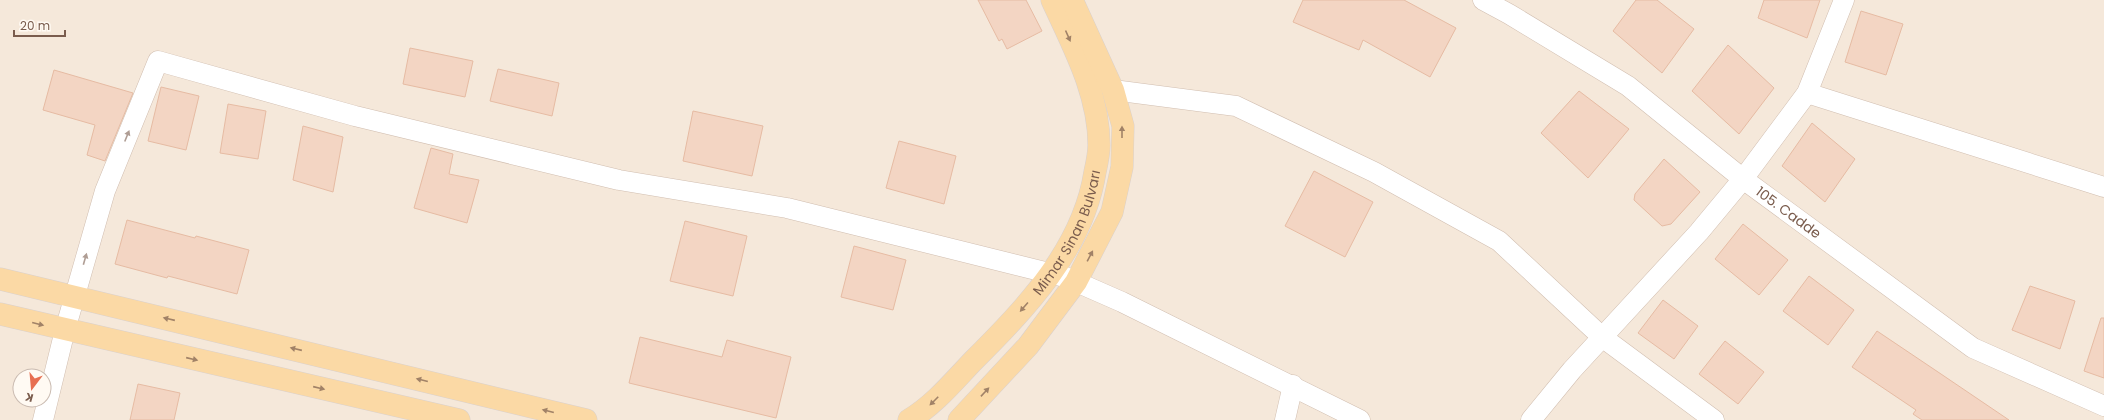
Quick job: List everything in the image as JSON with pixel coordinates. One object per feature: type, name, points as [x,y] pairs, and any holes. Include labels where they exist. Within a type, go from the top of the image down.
[{"type":"main road","name":"Mimar Sinan Bulvarı","points":[[909,420],[926,410],[982,353],[1053,274],[1084,218],[1092,192],[1099,146],[1096,111],[1086,77],[1052,0]]},
{"type":"main road","name":"Mimar Sinan Bulvarı","points":[[959,420],[1028,346],[1076,282],[1112,212],[1122,167],[1122,126],[1113,90],[1072,0]]},
{"type":"main road","points":[[0,278],[586,420]]},
{"type":"main road","points":[[0,314],[64,330],[460,420]]},
{"type":"street","name":"105. Cadde","points":[[1483,0],[1509,14],[1628,86],[1743,179],[1973,348],[2104,406]]},
{"type":"street","points":[[1531,420],[1602,337],[1699,232],[1743,179],[1807,93],[1844,0]]},
{"type":"street","points":[[43,420],[64,330],[75,297],[105,191],[158,61],[355,116],[619,180],[787,208],[1053,274],[1076,282],[1122,302],[1293,385],[1360,420]]},
{"type":"street","points":[[1113,90],[1236,106],[1374,172],[1499,242],[1602,337],[1714,420]]},
{"type":"street","points":[[1807,93],[2104,187]]},
{"type":"street","points":[[1285,420],[1293,385]]},
{"type":"shaded area","points":[[0,0],[2104,0],[2104,420],[0,420]]},
{"type":"building","points":[[978,0],[1026,0],[1042,31],[1007,49],[1002,39],[999,41]]},
{"type":"building","points":[[1303,0],[1404,0],[1456,28],[1430,77],[1363,40],[1359,50],[1293,22]]},
{"type":"building","points":[[1636,0],[1657,0],[1694,29],[1662,73],[1613,31]]},
{"type":"building","points":[[1764,0],[1820,0],[1807,38],[1758,18]]},
{"type":"building","points":[[1861,11],[1903,24],[1886,75],[1845,62]]},
{"type":"building","points":[[1728,45],[1774,88],[1739,134],[1692,91]]},
{"type":"building","points":[[410,48],[473,61],[465,97],[403,84]]},
{"type":"building","points":[[498,69],[559,83],[552,116],[490,101]]},
{"type":"building","points":[[54,70],[133,93],[105,161],[87,155],[95,125],[43,110]]},
{"type":"building","points":[[161,87],[199,96],[186,150],[148,141]]},
{"type":"building","points":[[1579,91],[1629,129],[1588,178],[1541,133]]},
{"type":"building","points":[[228,104],[266,111],[258,159],[220,153]]},
{"type":"building","points":[[693,111],[763,126],[752,176],[683,161]]},
{"type":"building","points":[[1812,123],[1855,159],[1825,202],[1782,166]]},
{"type":"building","points":[[303,126],[343,137],[333,192],[293,180]]},
{"type":"building","points":[[899,141],[956,156],[944,204],[886,188]]},
{"type":"building","points":[[431,148],[453,154],[449,174],[479,180],[467,223],[414,208]]},
{"type":"building","points":[[1664,159],[1700,192],[1671,224],[1662,226],[1634,200],[1635,194]]},
{"type":"building","points":[[1314,171],[1373,202],[1345,257],[1285,226]]},
{"type":"building","points":[[127,220],[195,238],[196,236],[249,250],[237,294],[115,264]]},
{"type":"building","points":[[685,221],[747,236],[733,296],[670,281]]},
{"type":"building","points":[[1743,224],[1788,260],[1759,295],[1715,259]]},
{"type":"building","points":[[854,246],[906,260],[893,310],[841,297]]},
{"type":"building","points":[[1809,276],[1854,310],[1828,345],[1783,311]]},
{"type":"building","points":[[2030,286],[2075,301],[2060,349],[2012,330]]},
{"type":"building","points":[[1663,300],[1698,326],[1674,359],[1638,333]]},
{"type":"building","points":[[2101,318],[2104,318],[2104,378],[2084,371]]},
{"type":"building","points":[[1877,331],[2009,420],[1922,420],[1913,414],[1916,410],[1852,367]]},
{"type":"building","points":[[640,337],[722,357],[727,340],[791,357],[776,418],[629,383]]},
{"type":"building","points":[[1725,341],[1764,372],[1738,404],[1699,374]]},
{"type":"building","points":[[138,384],[180,393],[174,420],[130,420]]}]
